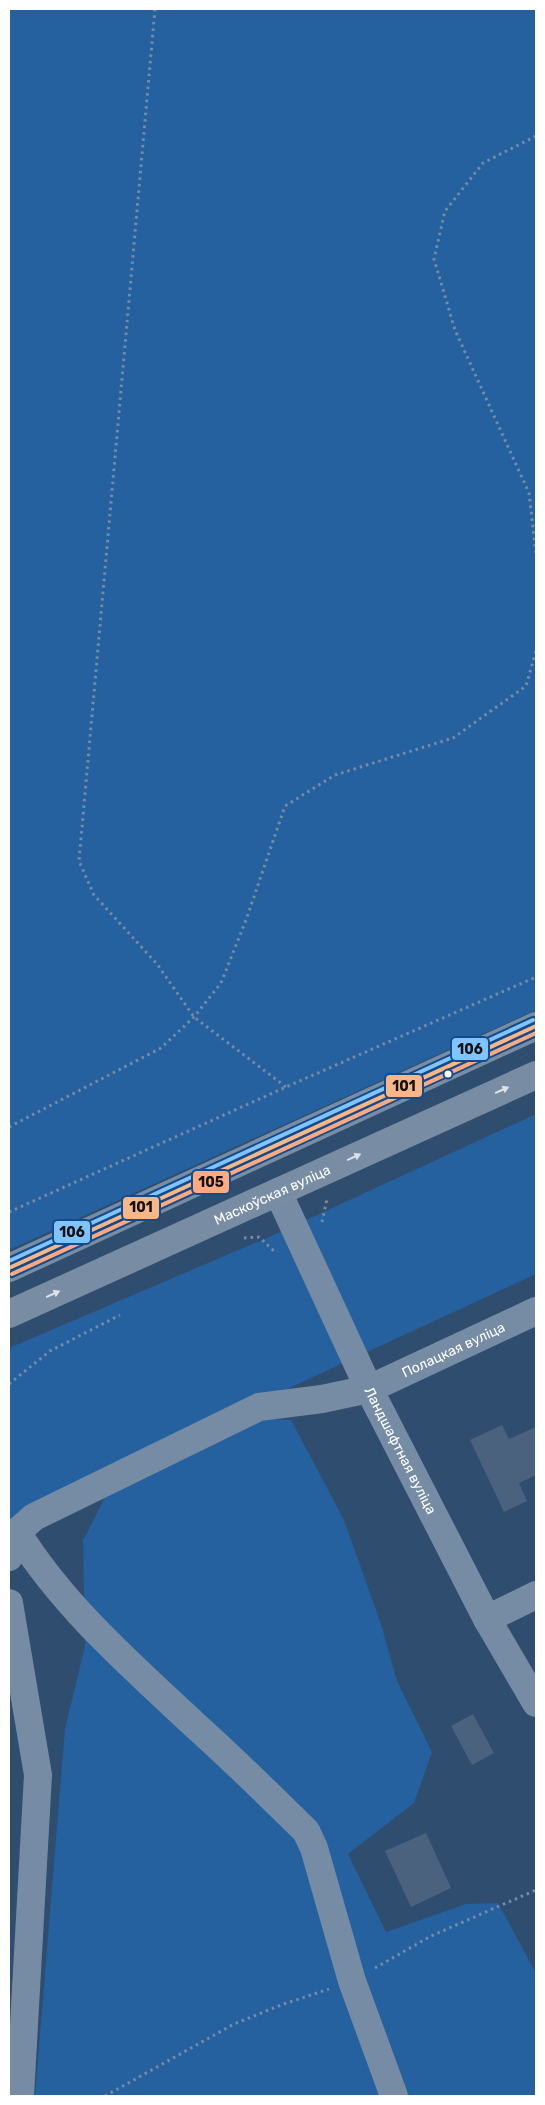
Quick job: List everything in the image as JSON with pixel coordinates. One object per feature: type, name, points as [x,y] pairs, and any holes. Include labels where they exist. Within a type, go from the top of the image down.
[{"type":"highway","points":[[9,1268],[536,1026]]},
{"type":"highway","name":"Маскоўская вуліца","points":[[9,1314],[536,1075]]},
{"type":"highway","points":[[260,1153],[278,1192]]},
{"type":"street","name":"Ландшафтная вуліца","points":[[278,1192],[369,1388],[488,1618],[536,1703]]},
{"type":"street","name":"Полацкая вуліца","points":[[12,1541],[34,1517],[259,1407],[322,1399],[369,1388],[536,1311]]},
{"type":"street","points":[[12,1541],[29,1551],[65,1597],[133,1668],[306,1831],[314,1848],[352,1981],[394,2096]]},
{"type":"street","points":[[488,1618],[536,1595]]},
{"type":"street","points":[[9,1603],[38,1775],[20,2096]]},
{"type":"path","points":[[155,9],[79,861],[94,895],[157,964],[194,1017],[286,1087]]},
{"type":"path","points":[[536,136],[483,163],[445,211],[434,259],[455,330],[529,493],[536,554]]},
{"type":"path","points":[[9,1126],[161,1048],[194,1017],[221,983],[246,920],[285,806],[335,775],[453,738],[526,686],[536,651]]},
{"type":"path","points":[[9,1212],[536,977]]},
{"type":"path","points":[[9,1384],[50,1351],[120,1315]]},
{"type":"path","points":[[105,2096],[234,2024],[281,2005],[352,1981],[431,1936],[536,1890]]},
{"type":"shaded area","points":[[9,9],[536,9],[536,1010],[9,1250]]},
{"type":"shaded area","points":[[536,1114],[536,1274],[300,1383],[9,1524],[9,1348],[269,1237]]},
{"type":"shaded area","points":[[246,1418],[291,1420],[344,1520],[381,1624],[397,1681],[432,1752],[414,1803],[348,1854],[386,1932],[466,1904],[498,1903],[536,1973],[536,2096],[35,2096],[65,1729],[85,1646],[83,1541],[108,1491]]},
{"type":"building","points":[[502,1425],[509,1439],[536,1427],[536,1475],[519,1483],[527,1501],[504,1512],[470,1440]]},
{"type":"building","points":[[473,1714],[494,1753],[472,1765],[451,1726]]},
{"type":"building","points":[[426,1833],[451,1888],[411,1907],[385,1851]]},
{"type":"transit line","name":"106","points":[[9,1261],[533,1020]]},
{"type":"transit line","name":"101","points":[[9,1268],[536,1026]]},
{"type":"transit line","name":"105","points":[[12,1274],[536,1033]]}]
